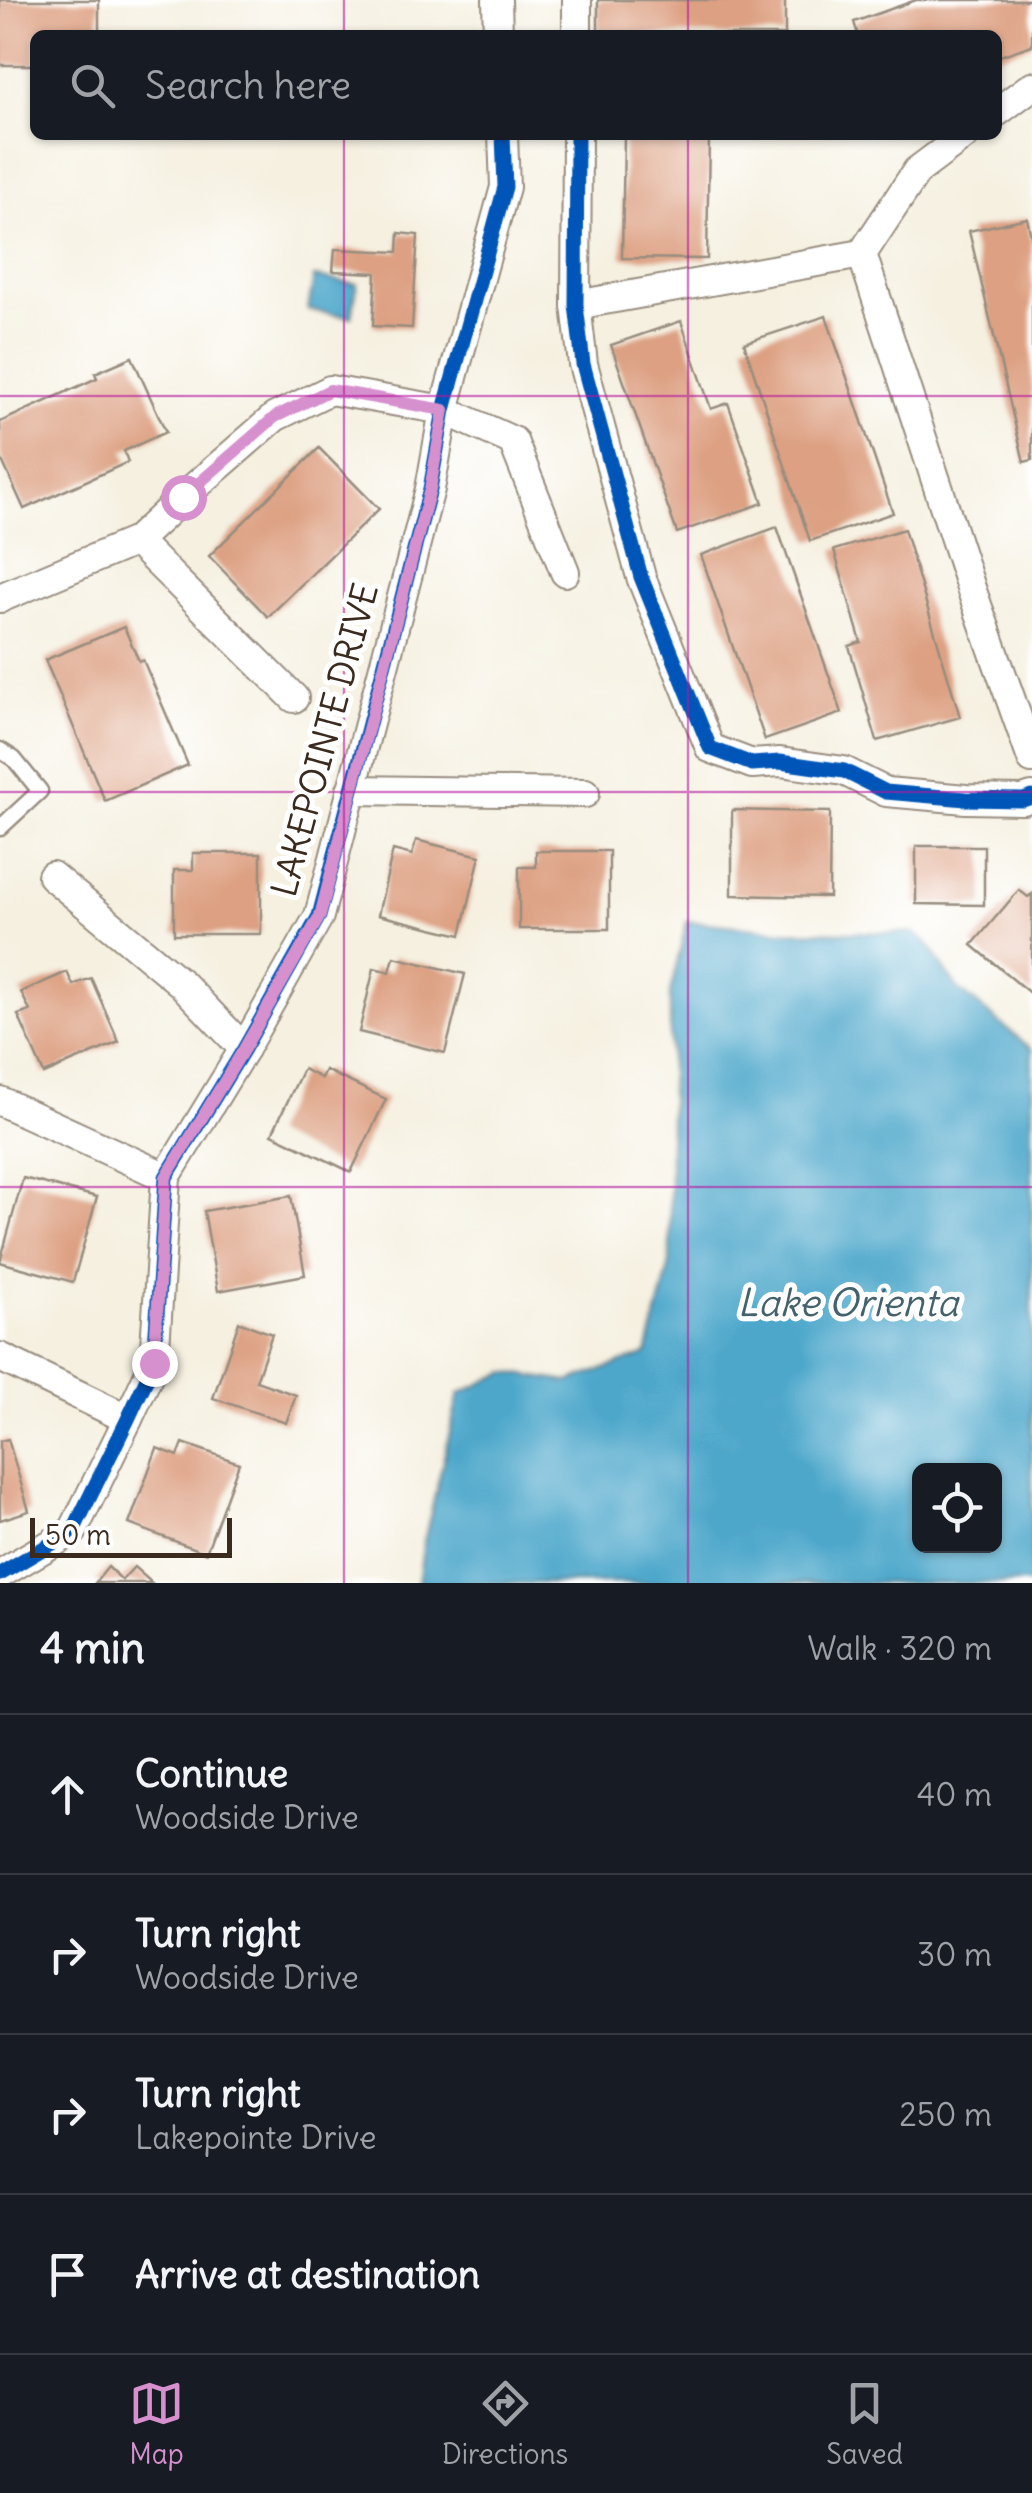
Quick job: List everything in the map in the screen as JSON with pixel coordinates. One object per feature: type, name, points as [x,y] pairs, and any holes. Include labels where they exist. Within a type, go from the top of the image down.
[{"type":"street","points":[[497,0],[498,30]]},
{"type":"street","points":[[577,0],[577,30]]},
{"type":"street","points":[[1002,108],[1032,86]]},
{"type":"street","name":"LAKEPOINTE DRIVE","points":[[0,1574],[73,1531],[128,1419],[154,1363],[166,1177],[320,916],[430,489],[444,410],[506,187],[503,140]]},
{"type":"street","points":[[577,140],[576,305],[584,364],[642,576],[710,748],[752,764],[780,762],[844,771],[886,792],[966,799],[1032,797]]},
{"type":"street","points":[[576,305],[862,254],[917,171],[958,140]]},
{"type":"street","points":[[862,254],[972,592],[1032,759]]},
{"type":"street","points":[[0,598],[136,542],[275,417],[330,390],[444,410],[513,441],[566,572]]},
{"type":"street","points":[[136,542],[294,698]]},
{"type":"street","points":[[351,790],[585,793]]},
{"type":"street","points":[[52,876],[182,984],[244,1049]]},
{"type":"street","points":[[0,1101],[166,1177]]},
{"type":"street","points":[[0,1357],[128,1419]]},
{"type":"lane","points":[[0,750],[14,759],[40,790],[0,828]]},
{"type":"water","points":[[314,277],[357,284],[352,317],[308,310]]},
{"type":"water","name":"Lake Orienta","points":[[687,921],[784,931],[915,933],[928,943],[957,988],[1032,1049],[1032,1583],[418,1583],[424,1541],[459,1394],[506,1372],[568,1382],[647,1354],[670,1263],[670,993]]},
{"type":"building","points":[[0,0],[99,0],[99,30],[30,30],[30,65],[0,65]]},
{"type":"building","points":[[598,0],[785,0],[785,30],[598,30]]},
{"type":"building","points":[[916,0],[1032,0],[1032,45],[1002,55],[1002,30],[856,30],[854,22]]},
{"type":"building","points":[[624,140],[709,140],[707,259],[622,258]]},
{"type":"building","points":[[1027,218],[1032,241],[1032,460],[1024,462],[969,231]]},
{"type":"building","points":[[399,233],[418,235],[412,328],[373,326],[376,273],[333,271],[335,249],[398,252]]},
{"type":"building","points":[[826,316],[893,513],[810,541],[744,343]]},
{"type":"building","points":[[681,321],[711,409],[728,403],[763,503],[677,533],[611,345]]},
{"type":"building","points":[[132,357],[166,432],[124,451],[128,462],[24,509],[0,456],[0,422],[97,378],[95,373]]},
{"type":"building","points":[[319,448],[379,509],[268,617],[209,556]]},
{"type":"building","points":[[777,527],[842,713],[765,740],[701,555]]},
{"type":"building","points":[[904,529],[960,717],[877,741],[849,646],[861,642],[834,550]]},
{"type":"building","points":[[124,627],[139,661],[143,660],[188,765],[105,801],[45,660]]},
{"type":"building","points":[[732,810],[830,812],[829,897],[732,895]]},
{"type":"building","points":[[416,840],[480,856],[461,935],[378,915],[393,850],[412,855]]},
{"type":"building","points":[[916,846],[984,846],[984,905],[916,904]]},
{"type":"building","points":[[536,851],[609,851],[609,929],[519,929],[519,867],[536,867]]},
{"type":"building","points":[[193,853],[261,853],[261,934],[174,934],[174,870],[193,870]]},
{"type":"building","points":[[1019,890],[1028,897],[1032,894],[1032,995],[972,945]]},
{"type":"building","points":[[394,957],[465,974],[445,1053],[359,1032],[374,968],[390,972]]},
{"type":"building","points":[[67,972],[73,985],[91,978],[119,1042],[44,1074],[18,1015],[30,1011],[21,992]]},
{"type":"building","points":[[303,1069],[321,1078],[325,1070],[386,1099],[351,1172],[272,1134]]},
{"type":"building","points":[[23,1178],[97,1197],[73,1282],[0,1262]]},
{"type":"building","points":[[291,1196],[305,1275],[218,1291],[204,1211]]},
{"type":"building","points":[[239,1322],[272,1334],[256,1381],[296,1395],[286,1423],[213,1398]]},
{"type":"building","points":[[8,1439],[29,1511],[0,1520],[0,1441]]},
{"type":"building","points":[[183,1443],[239,1463],[206,1553],[129,1524],[157,1448],[178,1456]]},
{"type":"building","points":[[108,1567],[122,1580],[134,1567],[152,1583],[95,1583]]},
{"type":"cycle path","points":[[0,1574],[73,1531],[128,1419],[154,1363],[166,1177],[319,916],[430,489],[444,410],[505,187],[503,140]]},
{"type":"cycle path","points":[[577,140],[576,305],[583,364],[641,577],[710,748],[752,764],[780,762],[844,771],[886,792],[966,799],[1032,797]]},
{"type":"route","points":[[154,1363],[166,1177],[320,916],[430,489],[444,410],[330,390],[275,417],[183,497]]}]
